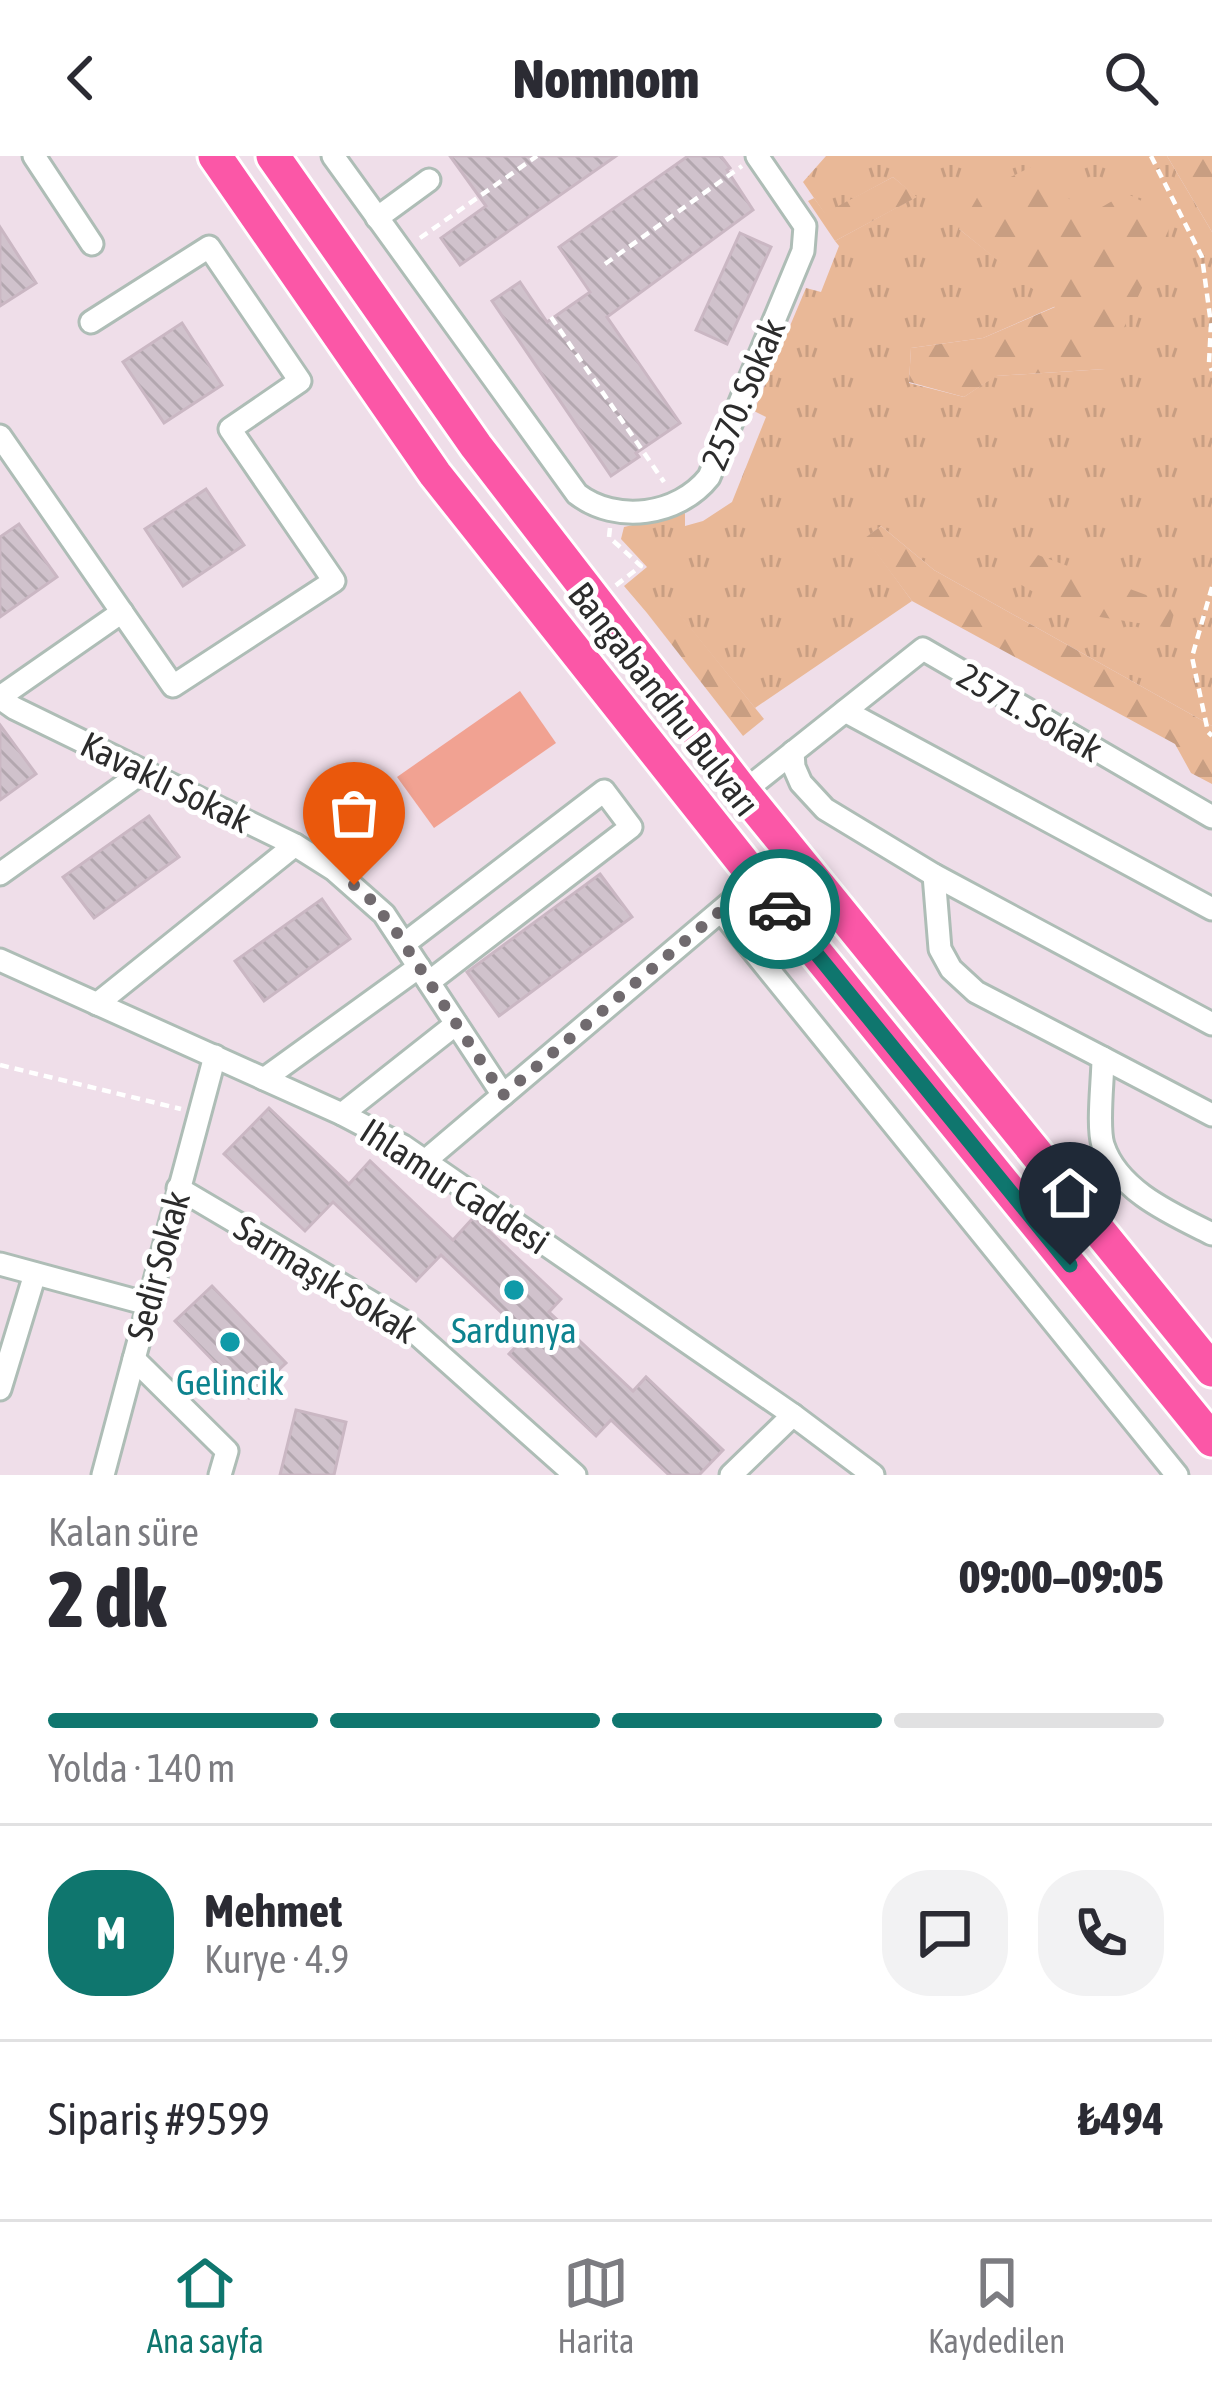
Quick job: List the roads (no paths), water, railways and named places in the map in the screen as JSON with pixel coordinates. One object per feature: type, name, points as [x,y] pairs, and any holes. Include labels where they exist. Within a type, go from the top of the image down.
[{"type":"main road","name":"Bangabandhu Bulvarı","points":[[215,156],[428,464],[757,880],[1212,1440]]},
{"type":"main road","name":"Bangabandhu Bulvarı","points":[[273,156],[476,446],[743,792],[1212,1370]]},
{"type":"street","points":[[34,156],[92,244]]},
{"type":"street","points":[[333,156],[377,218],[429,180]]},
{"type":"street","name":"2570. Sokak","points":[[377,218],[577,494],[612,511],[640,512],[677,502],[704,484],[805,242],[805,226],[757,156]]},
{"type":"street","points":[[0,436],[172,686],[334,581],[230,429],[299,381],[209,247],[91,322]]},
{"type":"street","points":[[0,698],[122,612]]},
{"type":"street","name":"2571. Sokak","points":[[743,792],[923,649],[1212,817]]},
{"type":"street","name":"Kavaklı Sokak","points":[[0,698],[295,845],[333,869],[371,900],[503,1095]]},
{"type":"street","points":[[845,711],[1212,909]]},
{"type":"street","points":[[794,752],[801,783],[824,809],[934,875],[1212,1024]]},
{"type":"street","points":[[0,874],[144,771]]},
{"type":"street","points":[[264,1079],[424,974],[631,827],[604,790],[404,944]]},
{"type":"street","points":[[98,1004],[295,845]]},
{"type":"street","points":[[934,875],[940,949],[951,970],[976,992],[1212,1115]]},
{"type":"street","points":[[425,1161],[757,880]]},
{"type":"street","points":[[721,911],[1177,1475]]},
{"type":"street","name":"Ihlamur Caddesi","points":[[0,960],[341,1114],[425,1161],[793,1414],[873,1475]]},
{"type":"street","points":[[341,1114],[456,1024]]},
{"type":"street","name":"Sedir Sokak","points":[[103,1475],[214,1056]]},
{"type":"street","points":[[1103,1058],[1101,1141],[1111,1161],[1144,1196],[1212,1234]]},
{"type":"street","name":"Sarmaşık Sokak","points":[[178,1188],[400,1320],[575,1475]]},
{"type":"street","points":[[0,1264],[148,1304]]},
{"type":"street","points":[[0,1389],[35,1274]]},
{"type":"street","points":[[134,1359],[227,1451],[220,1475]]},
{"type":"street","points":[[730,1475],[793,1414]]},
{"type":"place","name":"Sardunya","points":[[514,1290]]},
{"type":"place","name":"Gelincik","points":[[230,1342]]}]
